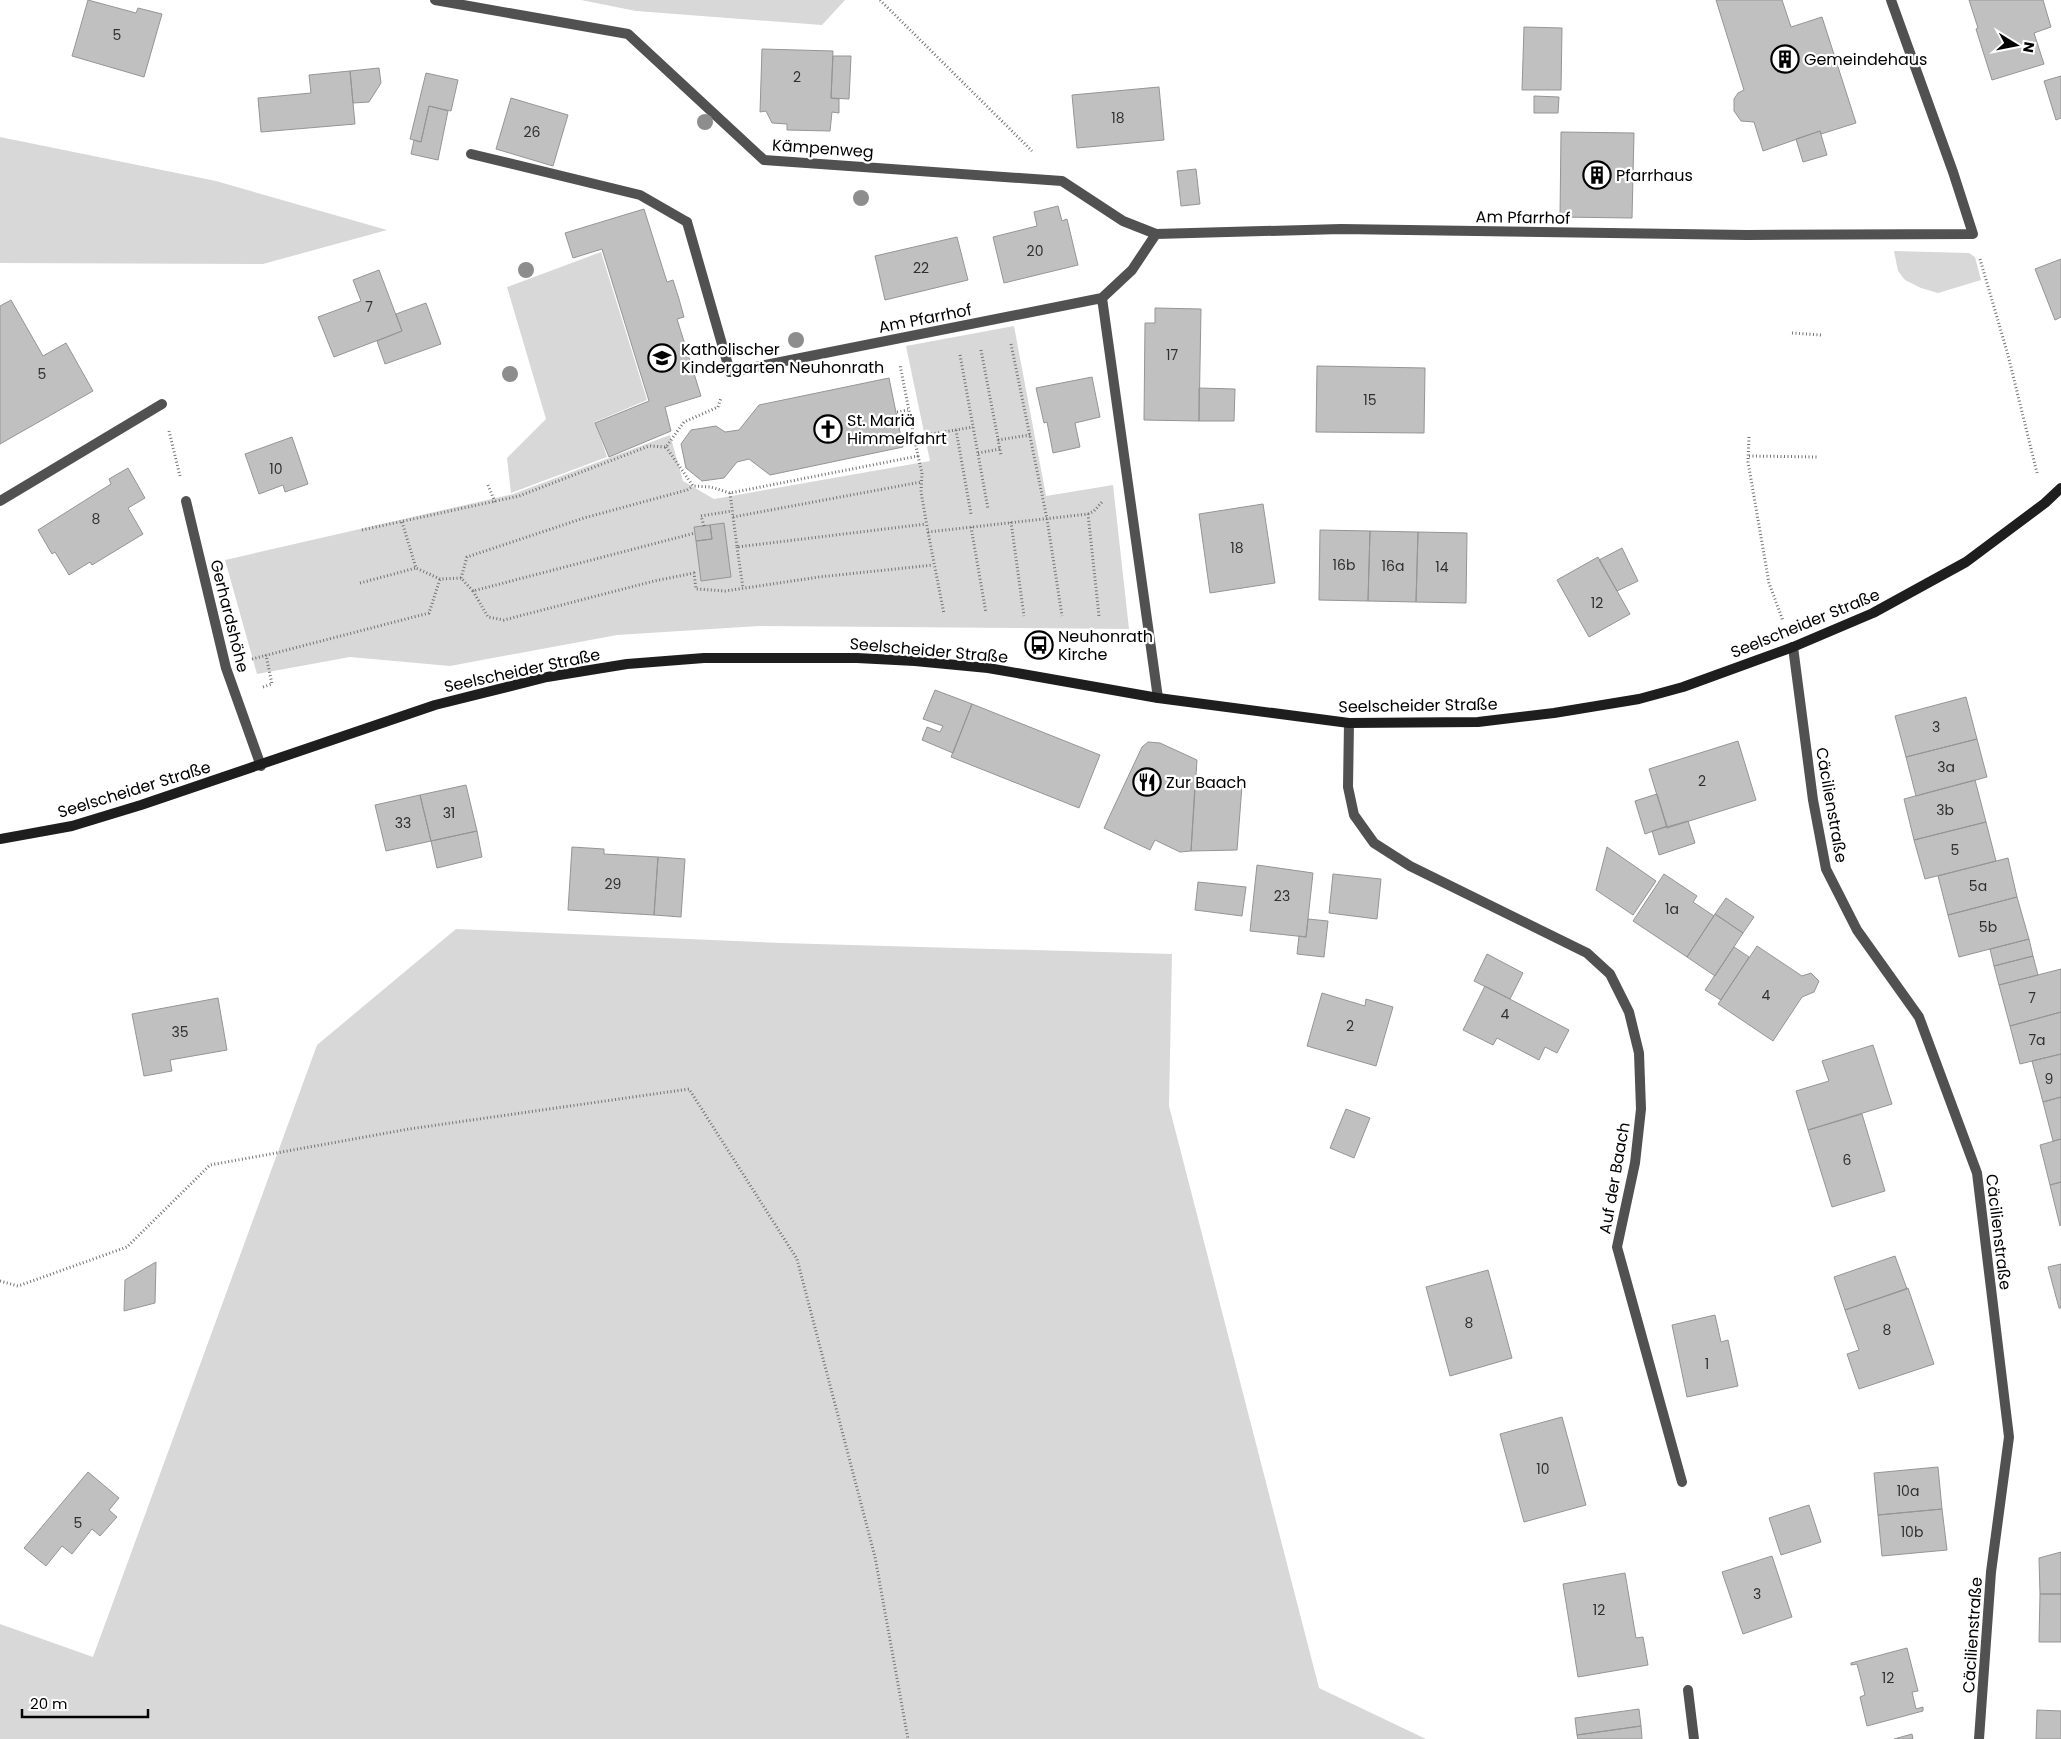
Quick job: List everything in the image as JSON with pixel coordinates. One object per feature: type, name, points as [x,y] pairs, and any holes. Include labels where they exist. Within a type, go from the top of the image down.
[{"type":"street","name":"Kämpenweg","points":[[435,0],[628,34],[764,160],[1062,181],[1123,221],[1156,234]]},
{"type":"street","points":[[1891,0],[1953,172],[1973,234]]},
{"type":"street","points":[[471,154],[640,195],[687,222],[730,372]]},
{"type":"street","name":"Am Pfarrhof","points":[[1156,234],[1341,229],[1747,235],[1973,234]]},
{"type":"street","points":[[1156,234],[1132,270],[1102,298],[1158,698]]},
{"type":"street","name":"Am Pfarrhof","points":[[730,372],[1102,298]]},
{"type":"street","points":[[0,501],[162,404]]},
{"type":"street","name":"Seelscheider Straße","points":[[0,839],[72,826],[261,766],[434,705],[547,677],[665,660],[785,657],[915,661],[988,668],[1158,698],[1349,723],[1478,722],[1554,713],[1639,698],[1683,687],[1793,647],[1873,613],[1966,562],[2045,503],[2061,488]]},
{"type":"street","name":"Gerhardshöhe","points":[[186,501],[226,668],[261,766]]},
{"type":"street","name":"Cäcilienstraße","points":[[1793,647],[1813,800],[1826,869],[1857,930],[1919,1017],[1977,1173],[2009,1438],[1991,1572],[1978,1739]]},
{"type":"street","name":"Auf der Baach","points":[[1349,723],[1348,787],[1354,815],[1374,843],[1410,866],[1587,953],[1610,974],[1629,1012],[1639,1052],[1641,1108],[1635,1163],[1617,1247],[1682,1482]]},
{"type":"street","points":[[1688,1690],[1694,1739]]},
{"type":"path","points":[[880,0],[1062,181]]},
{"type":"path","points":[[1973,234],[2008,355],[2045,503]]},
{"type":"path","points":[[1792,333],[1821,335]]},
{"type":"path","points":[[1009,335],[1047,519],[1062,616]]},
{"type":"path","points":[[981,349],[1001,455]]},
{"type":"path","points":[[960,352],[988,510]]},
{"type":"path","points":[[666,447],[684,422],[718,407],[730,372]]},
{"type":"path","points":[[162,404],[186,501]]},
{"type":"path","points":[[897,412],[908,410],[922,472],[921,492],[933,564],[944,614]]},
{"type":"path","points":[[914,437],[973,427]]},
{"type":"path","points":[[956,430],[971,514]]},
{"type":"path","points":[[998,440],[1030,435]]},
{"type":"path","points":[[1749,437],[1749,456],[1769,583],[1793,647]]},
{"type":"path","points":[[362,530],[519,496],[649,446],[666,447]]},
{"type":"path","points":[[666,447],[693,486]]},
{"type":"path","points":[[978,453],[1000,449]]},
{"type":"path","points":[[461,578],[467,557],[535,533],[687,490],[693,486],[711,487],[730,493],[918,456]]},
{"type":"path","points":[[1749,456],[1818,457]]},
{"type":"path","points":[[733,517],[921,482]]},
{"type":"path","points":[[488,485],[496,502]]},
{"type":"path","points":[[730,493],[743,588]]},
{"type":"path","points":[[704,526],[701,516],[732,511]]},
{"type":"path","points":[[928,532],[1088,514],[1099,616]]},
{"type":"path","points":[[402,522],[416,568]]},
{"type":"path","points":[[1011,522],[1024,616]]},
{"type":"path","points":[[737,547],[926,524]]},
{"type":"path","points":[[971,527],[986,613]]},
{"type":"path","points":[[473,591],[695,533]]},
{"type":"path","points":[[461,578],[473,591],[488,617],[504,620],[654,581],[694,573],[696,589],[725,591],[933,564]]},
{"type":"path","points":[[360,583],[416,568],[440,579],[461,578]]},
{"type":"path","points":[[226,668],[251,659],[429,613],[440,579]]},
{"type":"path","points":[[0,1282],[18,1286],[127,1247],[210,1165],[409,1129],[689,1089],[797,1258],[875,1557],[908,1739]]},
{"type":"shaded area","points":[[581,0],[845,0],[822,25],[636,11]]},
{"type":"shaded area","points":[[0,137],[216,181],[387,230],[263,264],[0,263]]},
{"type":"shaded area","points":[[1894,251],[1969,253],[1975,257],[1981,280],[1938,293],[1921,288],[1905,280],[1898,271]]},
{"type":"shaded area","points":[[601,252],[647,400],[595,422],[607,457],[511,493],[507,458],[546,419],[507,287]]},
{"type":"shaded area","points":[[1014,326],[1046,496],[1113,485],[1129,629],[759,626],[617,635],[450,666],[350,657],[257,674],[225,560],[513,494],[670,435],[683,481],[714,499],[930,461],[906,346]]},
{"type":"shaded area","points":[[456,929],[781,943],[1172,954],[1169,1106],[1319,1688],[1426,1739],[0,1739],[0,1624],[93,1657],[317,1045]]},
{"type":"building","points":[[88,0],[136,13],[138,8],[162,14],[144,77],[72,56]]},
{"type":"building","name":"Gemeindehaus","points":[[1716,0],[1782,0],[1791,27],[1822,17],[1856,123],[1821,134],[1820,131],[1763,151],[1754,122],[1741,121],[1734,111],[1734,99],[1738,93],[1744,90]]},
{"type":"building","points":[[1969,0],[2043,0],[2051,27],[2034,33],[2044,64],[1992,80]]},
{"type":"building","points":[[1524,27],[1562,28],[1561,90],[1522,90]]},
{"type":"building","points":[[762,49],[833,51],[831,98],[839,99],[839,113],[832,112],[830,131],[787,130],[787,124],[772,123],[766,111],[760,112]]},
{"type":"building","points":[[833,56],[851,56],[849,99],[831,98]]},
{"type":"building","points":[[379,68],[381,83],[369,102],[353,103],[350,71]]},
{"type":"building","points":[[350,71],[355,124],[261,132],[258,98],[311,93],[309,75]]},
{"type":"building","points":[[426,73],[458,80],[451,111],[429,106],[421,142],[410,139]]},
{"type":"building","points":[[2061,76],[2061,118],[2056,120],[2044,81]]},
{"type":"building","points":[[1159,87],[1164,140],[1077,148],[1072,95]]},
{"type":"building","points":[[1534,96],[1559,97],[1558,113],[1534,113]]},
{"type":"building","points":[[511,98],[568,115],[553,166],[496,149]]},
{"type":"building","points":[[429,106],[448,111],[438,160],[411,154],[414,140],[421,142]]},
{"type":"building","points":[[1820,131],[1827,155],[1803,162],[1796,139]]},
{"type":"building","name":"Pfarrhaus","points":[[1561,132],[1634,133],[1632,218],[1560,217]]},
{"type":"building","points":[[1196,169],[1200,204],[1181,206],[1177,171]]},
{"type":"building","points":[[1058,206],[1062,221],[1067,219],[1078,265],[1004,283],[993,237],[1037,226],[1034,212]]},
{"type":"building","name":"Katholischer Kindergarten Neuhonrath","points":[[644,209],[667,282],[673,280],[679,299],[684,317],[677,319],[701,396],[665,407],[671,431],[609,457],[595,423],[649,401],[602,249],[573,258],[565,233]]},
{"type":"building","points":[[957,237],[968,280],[885,300],[875,256]]},
{"type":"building","points":[[2061,259],[2061,317],[2055,320],[2035,269]]},
{"type":"building","points":[[379,270],[402,331],[334,357],[318,317],[361,301],[353,280]]},
{"type":"building","points":[[11,300],[43,356],[66,343],[93,391],[0,444],[0,306]]},
{"type":"building","points":[[426,303],[441,344],[385,364],[377,341],[402,331],[396,314]]},
{"type":"building","points":[[1155,308],[1201,309],[1199,421],[1144,420],[1145,323],[1155,323]]},
{"type":"building","points":[[1317,366],[1425,368],[1424,433],[1316,432]]},
{"type":"building","points":[[1092,377],[1100,417],[1075,423],[1080,447],[1053,453],[1047,422],[1044,423],[1036,388]]},
{"type":"building","points":[[889,378],[903,447],[770,475],[749,459],[737,462],[724,478],[702,481],[686,468],[681,444],[691,430],[716,426],[725,432],[739,430],[759,405]]},
{"type":"building","points":[[1199,388],[1235,389],[1234,421],[1199,421]]},
{"type":"building","points":[[292,437],[308,484],[285,492],[283,485],[259,494],[245,454]]},
{"type":"building","points":[[128,468],[145,498],[128,508],[143,534],[92,565],[90,562],[69,575],[55,552],[52,554],[38,530],[111,484],[109,479]]},
{"type":"building","points":[[1263,504],[1275,583],[1210,593],[1199,514]]},
{"type":"building","points":[[724,523],[731,577],[701,581],[696,541],[712,539],[710,525]]},
{"type":"building","points":[[710,525],[712,539],[696,541],[694,527]]},
{"type":"building","points":[[1320,530],[1370,531],[1368,601],[1319,600]]},
{"type":"building","points":[[1370,531],[1418,532],[1416,602],[1368,601]]},
{"type":"building","points":[[1418,532],[1467,533],[1466,603],[1416,602]]},
{"type":"building","points":[[1622,548],[1638,581],[1617,591],[1599,560]]},
{"type":"building","points":[[1598,557],[1630,614],[1589,637],[1557,580]]},
{"type":"building","points":[[935,690],[972,704],[953,753],[922,740],[927,727],[940,732],[943,726],[923,719]]},
{"type":"building","points":[[1966,697],[1977,739],[1906,757],[1895,716]]},
{"type":"building","points":[[972,704],[1100,755],[1079,808],[951,757]]},
{"type":"building","points":[[1977,739],[1987,777],[1916,796],[1906,757]]},
{"type":"building","points":[[1738,741],[1756,800],[1667,828],[1649,769]]},
{"type":"building","points":[[1148,742],[1160,743],[1197,760],[1191,851],[1180,852],[1155,840],[1150,850],[1104,828],[1142,747]]},
{"type":"building","points":[[1975,780],[1986,822],[1914,840],[1904,799]]},
{"type":"building","points":[[1195,784],[1242,786],[1237,850],[1191,851]]},
{"type":"building","points":[[466,785],[477,831],[431,841],[420,795]]},
{"type":"building","points":[[1657,794],[1667,826],[1645,834],[1635,801]]},
{"type":"building","points":[[420,795],[431,841],[386,851],[375,805]]},
{"type":"building","points":[[1688,821],[1695,843],[1659,855],[1652,831]]},
{"type":"building","points":[[1986,822],[1996,861],[1925,879],[1914,840]]},
{"type":"building","points":[[477,831],[482,857],[437,868],[431,841]]},
{"type":"building","points":[[572,847],[604,849],[604,854],[658,857],[654,915],[568,910]]},
{"type":"building","points":[[1607,847],[1656,881],[1633,915],[1596,890]]},
{"type":"building","points":[[658,857],[685,859],[681,917],[654,915]]},
{"type":"building","points":[[2008,858],[2017,897],[1948,915],[1938,876]]},
{"type":"building","points":[[1257,865],[1313,873],[1306,937],[1250,931]]},
{"type":"building","points":[[1333,874],[1381,879],[1377,919],[1329,913]]},
{"type":"building","points":[[1664,874],[1697,896],[1693,902],[1714,916],[1687,957],[1633,921]]},
{"type":"building","points":[[1198,882],[1246,887],[1242,916],[1195,910]]},
{"type":"building","points":[[2017,897],[2029,939],[1959,957],[1948,915]]},
{"type":"building","points":[[1726,898],[1754,917],[1743,933],[1715,914]]},
{"type":"building","points":[[1715,914],[1743,933],[1715,976],[1687,957]]},
{"type":"building","points":[[1308,919],[1328,921],[1324,957],[1297,954],[1299,936],[1306,937]]},
{"type":"building","points":[[2029,939],[2033,956],[1994,966],[1990,949]]},
{"type":"building","points":[[1757,946],[1802,976],[1811,973],[1819,981],[1814,992],[1802,997],[1773,1041],[1718,1004]]},
{"type":"building","points":[[1734,947],[1749,957],[1721,1000],[1705,990]]},
{"type":"building","points":[[1487,954],[1523,973],[1510,999],[1474,981]]},
{"type":"building","points":[[2033,956],[2038,975],[1999,985],[1994,966]]},
{"type":"building","points":[[2061,969],[2061,1012],[2010,1026],[1999,985]]},
{"type":"building","points":[[1485,986],[1569,1030],[1557,1053],[1545,1047],[1539,1060],[1497,1038],[1493,1045],[1463,1030]]},
{"type":"building","points":[[1322,993],[1365,1006],[1366,999],[1393,1007],[1376,1066],[1307,1046]]},
{"type":"building","points":[[218,998],[227,1050],[170,1060],[172,1071],[144,1076],[132,1014]]},
{"type":"building","points":[[2061,1012],[2061,1054],[2020,1064],[2010,1026]]},
{"type":"building","points":[[1873,1045],[1892,1104],[1808,1130],[1796,1091],[1829,1081],[1822,1061]]},
{"type":"building","points":[[2061,1054],[2061,1097],[2043,1102],[2032,1061]]},
{"type":"building","points":[[2061,1097],[2061,1139],[2053,1141],[2043,1102]]},
{"type":"building","points":[[1346,1109],[1370,1118],[1354,1158],[1330,1148]]},
{"type":"building","points":[[1862,1114],[1885,1191],[1832,1207],[1808,1130]]},
{"type":"building","points":[[2061,1139],[2061,1182],[2050,1185],[2040,1145]]},
{"type":"building","points":[[2061,1182],[2061,1225],[2060,1226],[2050,1185]]},
{"type":"building","points":[[1895,1256],[1907,1289],[1845,1310],[1834,1277]]},
{"type":"building","points":[[156,1262],[155,1303],[124,1311],[125,1280]]},
{"type":"building","points":[[2061,1264],[2061,1308],[2059,1308],[2048,1267]]},
{"type":"building","points":[[1488,1270],[1512,1358],[1450,1376],[1426,1287]]},
{"type":"building","points":[[1908,1288],[1934,1364],[1859,1389],[1847,1354],[1859,1350],[1845,1310]]},
{"type":"building","points":[[1715,1315],[1721,1342],[1728,1340],[1738,1386],[1687,1397],[1672,1325]]},
{"type":"building","points":[[1562,1417],[1586,1505],[1524,1522],[1500,1434]]},
{"type":"building","points":[[1938,1467],[1942,1509],[1878,1515],[1874,1473]]},
{"type":"building","points":[[88,1472],[119,1498],[109,1510],[117,1517],[100,1536],[92,1529],[72,1554],[62,1546],[46,1566],[24,1548]]},
{"type":"building","points":[[1809,1505],[1821,1542],[1781,1555],[1769,1518]]},
{"type":"building","points":[[1942,1509],[1947,1550],[1882,1556],[1878,1515]]},
{"type":"building","points":[[2061,1552],[2061,1594],[2040,1594],[2039,1558]]},
{"type":"building","points":[[1772,1556],[1792,1617],[1743,1634],[1722,1572]]},
{"type":"building","points":[[1625,1573],[1636,1638],[1643,1637],[1648,1665],[1578,1677],[1563,1584]]},
{"type":"building","points":[[2040,1594],[2061,1594],[2061,1642],[2039,1642]]},
{"type":"building","points":[[1907,1648],[1918,1691],[1912,1692],[1916,1709],[1923,1707],[1923,1711],[1867,1726],[1860,1697],[1865,1695],[1857,1664],[1851,1665],[1851,1663]]},
{"type":"building","points":[[1639,1709],[1641,1726],[1577,1735],[1575,1718]]},
{"type":"building","points":[[2037,1710],[2061,1711],[2061,1739],[2036,1739]]},
{"type":"building","points":[[1641,1726],[1642,1739],[1578,1739],[1577,1735]]},
{"type":"building","points":[[1912,1734],[1913,1739],[1894,1739]]},
{"type":"place","name":"Gemeindehaus","points":[[1785,59]]},
{"type":"place","name":"Pfarrhaus","points":[[1597,175]]},
{"type":"place","name":"Katholischer Kindergarten Neuhonrath","points":[[662,358]]},
{"type":"place","name":"St. Mariä Himmelfahrt","points":[[828,429]]},
{"type":"place","name":"Neuhonrath Kirche","points":[[1039,645]]},
{"type":"place","name":"Zur Baach","points":[[1147,782]]}]
